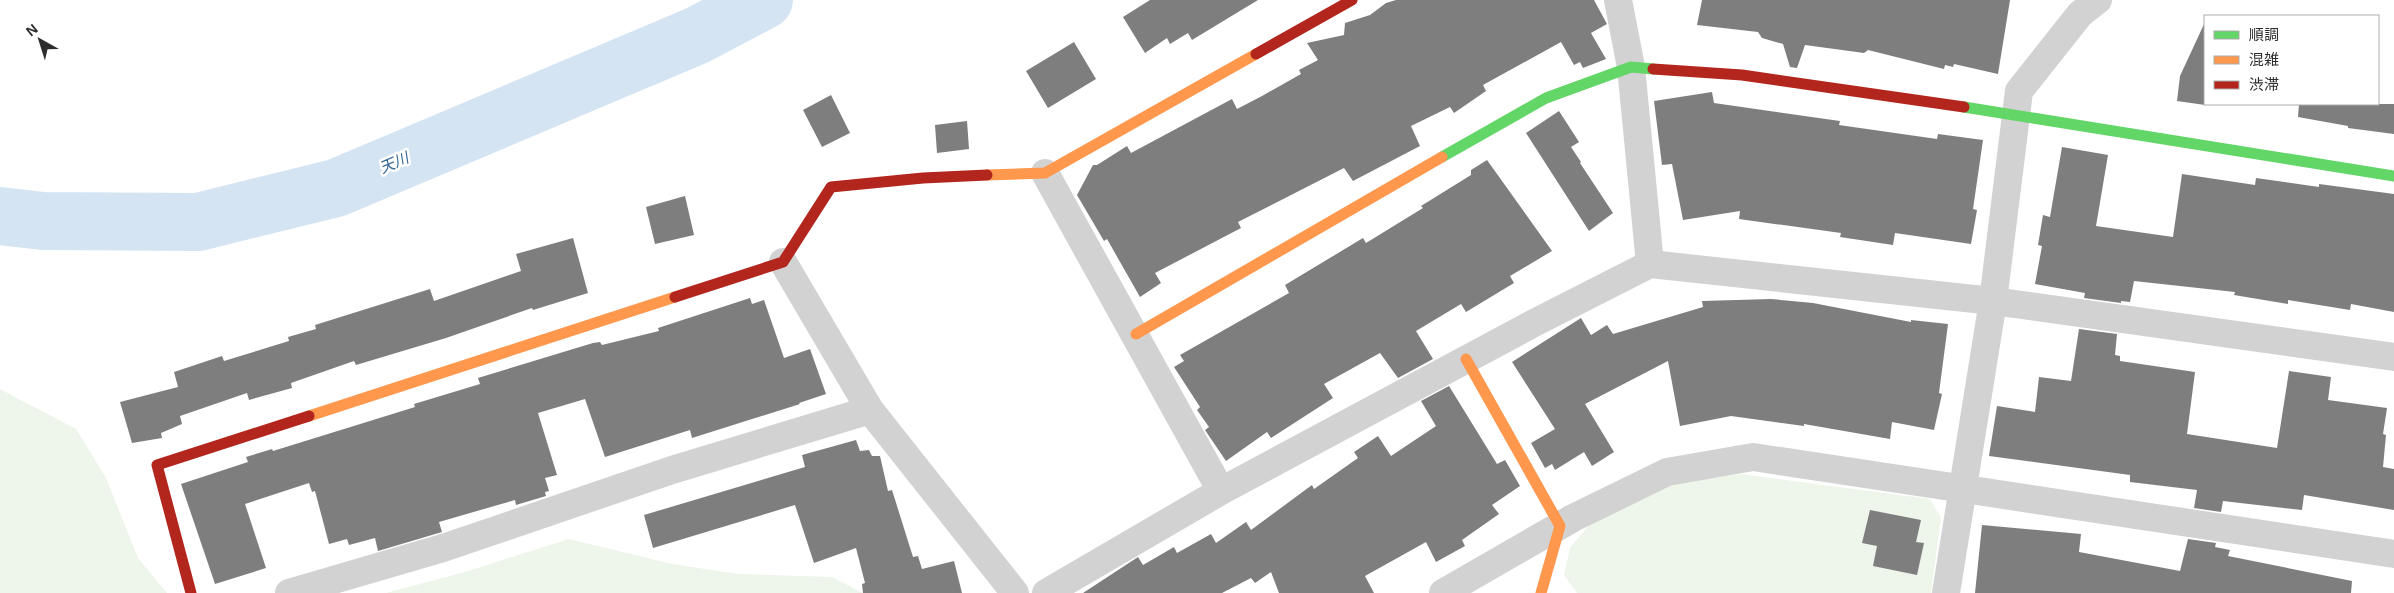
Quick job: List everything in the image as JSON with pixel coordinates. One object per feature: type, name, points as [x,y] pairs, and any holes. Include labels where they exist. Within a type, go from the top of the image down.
[{"type":"street","points":[[192,593],[157,465],[783,262],[831,187],[923,178],[1046,173],[1352,0]]},
{"type":"street","points":[[1618,0],[1631,67],[1650,264]]},
{"type":"street","points":[[1946,593],[1993,301],[2019,91],[2080,14],[2098,0]]},
{"type":"street","points":[[1136,334],[1338,215],[1546,98],[1631,67],[1742,75],[1871,95],[2016,114],[2394,176]]},
{"type":"street","points":[[1046,173],[1221,491]]},
{"type":"street","points":[[783,262],[870,410],[1015,593]]},
{"type":"street","points":[[1046,593],[1221,491],[1466,359],[1650,264],[1993,301],[2394,357]]},
{"type":"street","points":[[1466,359],[1560,526],[1541,593]]},
{"type":"street","points":[[289,593],[444,548],[672,470],[870,410]]},
{"type":"street","points":[[1443,593],[1560,526],[1667,472],[1752,457],[2394,554]]},
{"type":"shaded area","points":[[0,389],[76,429],[106,478],[138,558],[167,593],[0,593]]},
{"type":"shaded area","points":[[1741,474],[1930,499],[1941,518],[1931,593],[1577,593],[1564,575],[1570,548],[1595,518],[1679,482]]},
{"type":"shaded area","points":[[569,539],[672,564],[738,574],[832,577],[863,593],[386,593],[465,572]]},
{"type":"building","points":[[1150,0],[1258,0],[1192,40],[1188,33],[1170,44],[1167,38],[1145,53],[1123,17]]},
{"type":"building","points":[[1396,0],[1594,0],[1607,24],[1591,33],[1606,59],[1583,68],[1580,62],[1574,65],[1561,42],[1483,85],[1486,91],[1454,113],[1450,107],[1411,126],[1420,146],[1353,181],[1344,168],[1238,222],[1241,228],[1155,273],[1161,283],[1140,297],[1107,239],[1104,241],[1077,195],[1093,165],[1097,165],[1127,146],[1131,153],[1232,99],[1237,109],[1262,96],[1301,74],[1299,70],[1318,60],[1307,43],[1344,35],[1345,23],[1370,15],[1386,3]]},
{"type":"building","points":[[1702,0],[2010,0],[1998,74],[1954,64],[1953,67],[1945,65],[1944,69],[1868,50],[1864,53],[1805,45],[1797,68],[1790,67],[1783,44],[1762,38],[1758,32],[1697,25]]},
{"type":"building","points":[[2204,24],[2204,105],[2177,101],[2180,76]]},
{"type":"building","points":[[1074,42],[1096,79],[1048,108],[1026,71]]},
{"type":"building","points":[[1712,92],[1714,103],[1840,121],[1839,125],[1937,139],[1938,134],[1983,140],[1973,209],[1977,210],[1971,244],[1895,233],[1893,245],[1840,237],[1841,233],[1739,219],[1740,211],[1683,220],[1672,164],[1662,165],[1654,101]]},
{"type":"building","points":[[831,95],[850,133],[822,147],[803,110]]},
{"type":"building","points":[[2394,104],[2394,134],[2348,128],[2348,126],[2298,117],[2299,105]]},
{"type":"building","points":[[1559,111],[1579,142],[1571,147],[1613,213],[1589,231],[1526,133]]},
{"type":"building","points":[[967,121],[969,149],[937,153],[935,125]]},
{"type":"building","points":[[2062,147],[2108,155],[2096,226],[2173,237],[2182,174],[2255,185],[2256,178],[2319,187],[2319,184],[2394,194],[2394,312],[2351,304],[2350,310],[2288,300],[2288,304],[2234,295],[2235,292],[2134,281],[2130,302],[2121,301],[2121,303],[2084,298],[2085,293],[2035,284],[2042,246],[2038,245],[2043,215],[2050,217]]},
{"type":"building","points":[[1487,160],[1552,251],[1510,276],[1514,283],[1466,312],[1461,304],[1416,331],[1433,359],[1398,378],[1380,353],[1324,384],[1333,398],[1271,438],[1267,432],[1226,461],[1205,430],[1209,427],[1197,410],[1200,407],[1174,367],[1184,361],[1180,355],[1289,293],[1285,285],[1363,238],[1366,243],[1423,208],[1421,206],[1471,175],[1471,170]]},
{"type":"building","points":[[685,196],[694,235],[655,244],[646,207]]},
{"type":"building","points":[[573,238],[588,293],[533,310],[532,308],[446,338],[356,365],[354,361],[291,383],[292,388],[249,400],[247,393],[180,416],[182,424],[161,433],[162,438],[132,443],[120,402],[178,387],[174,372],[222,356],[224,361],[289,341],[288,337],[316,329],[315,325],[430,289],[434,301],[521,271],[516,254]]},
{"type":"building","points":[[750,298],[752,304],[764,300],[784,358],[810,349],[826,394],[692,438],[690,430],[605,457],[585,399],[538,413],[557,475],[545,478],[549,491],[545,492],[546,496],[516,505],[515,500],[439,522],[442,532],[378,551],[375,538],[349,545],[347,539],[329,544],[315,491],[312,492],[309,483],[245,504],[266,568],[215,584],[181,484],[248,462],[246,457],[272,449],[273,451],[415,407],[414,404],[480,384],[478,378],[593,343],[600,342],[602,345],[659,331],[658,328]]},
{"type":"building","points":[[1771,299],[1813,303],[1911,322],[1911,320],[1948,324],[1939,393],[1942,394],[1934,430],[1892,422],[1890,439],[1804,424],[1804,426],[1731,416],[1680,426],[1668,361],[1585,404],[1614,452],[1592,466],[1584,452],[1555,470],[1552,464],[1545,468],[1531,443],[1555,429],[1512,362],[1581,318],[1591,335],[1607,325],[1613,334],[1703,307],[1702,301]]},
{"type":"building","points":[[2079,329],[2117,334],[2115,355],[2120,356],[2120,361],[2195,372],[2187,434],[2277,448],[2289,371],[2331,377],[2328,400],[2387,408],[2383,434],[2386,435],[2383,467],[2394,469],[2394,510],[2304,495],[2302,510],[2223,501],[2221,512],[2194,508],[2197,490],[2130,482],[2130,475],[1989,456],[1997,406],[2035,412],[2039,377],[2071,381]]},
{"type":"building","points":[[1449,386],[1497,464],[1505,460],[1520,486],[1492,505],[1499,514],[1462,540],[1465,546],[1436,562],[1426,542],[1365,576],[1374,593],[1279,593],[1271,572],[1255,583],[1251,578],[1222,593],[1083,593],[1138,557],[1143,565],[1174,547],[1177,553],[1211,534],[1216,543],[1246,522],[1251,530],[1312,485],[1314,489],[1358,458],[1354,452],[1378,436],[1391,456],[1436,426],[1421,401]]},
{"type":"building","points":[[856,440],[860,451],[869,450],[872,456],[880,456],[888,491],[892,490],[913,557],[918,556],[922,569],[954,561],[962,593],[863,593],[862,584],[865,583],[856,548],[814,563],[795,505],[653,548],[644,515],[805,467],[802,455]]},
{"type":"building","points":[[1870,510],[1921,520],[1916,542],[1924,543],[1917,575],[1873,566],[1877,546],[1862,543]]},
{"type":"building","points":[[1982,525],[2081,534],[2079,552],[2180,571],[2188,539],[2216,543],[2215,547],[2230,550],[2228,556],[2352,581],[2351,593],[1975,593]]},
{"type":"waterway","name":"天川","points":[[0,216],[43,221],[198,222],[336,188],[698,35],[764,0]]},
{"type":"traffic: fast","points":[[1442,157],[1546,98],[1631,67],[1653,69]]},
{"type":"traffic: fast","points":[[1964,107],[2394,176]]},
{"type":"traffic: slow","points":[[987,175],[1045,173],[1256,54]]},
{"type":"traffic: slow","points":[[1136,334],[1442,157]]},
{"type":"traffic: slow","points":[[309,416],[675,297]]},
{"type":"traffic: slow","points":[[1466,359],[1560,526],[1541,593]]},
{"type":"traffic: jam","points":[[1256,54],[1352,0]]},
{"type":"traffic: jam","points":[[1653,69],[1742,75],[1964,107]]},
{"type":"traffic: jam","points":[[675,297],[783,262],[831,187],[923,178],[987,175]]},
{"type":"traffic: jam","points":[[191,593],[157,465],[309,416]]}]
